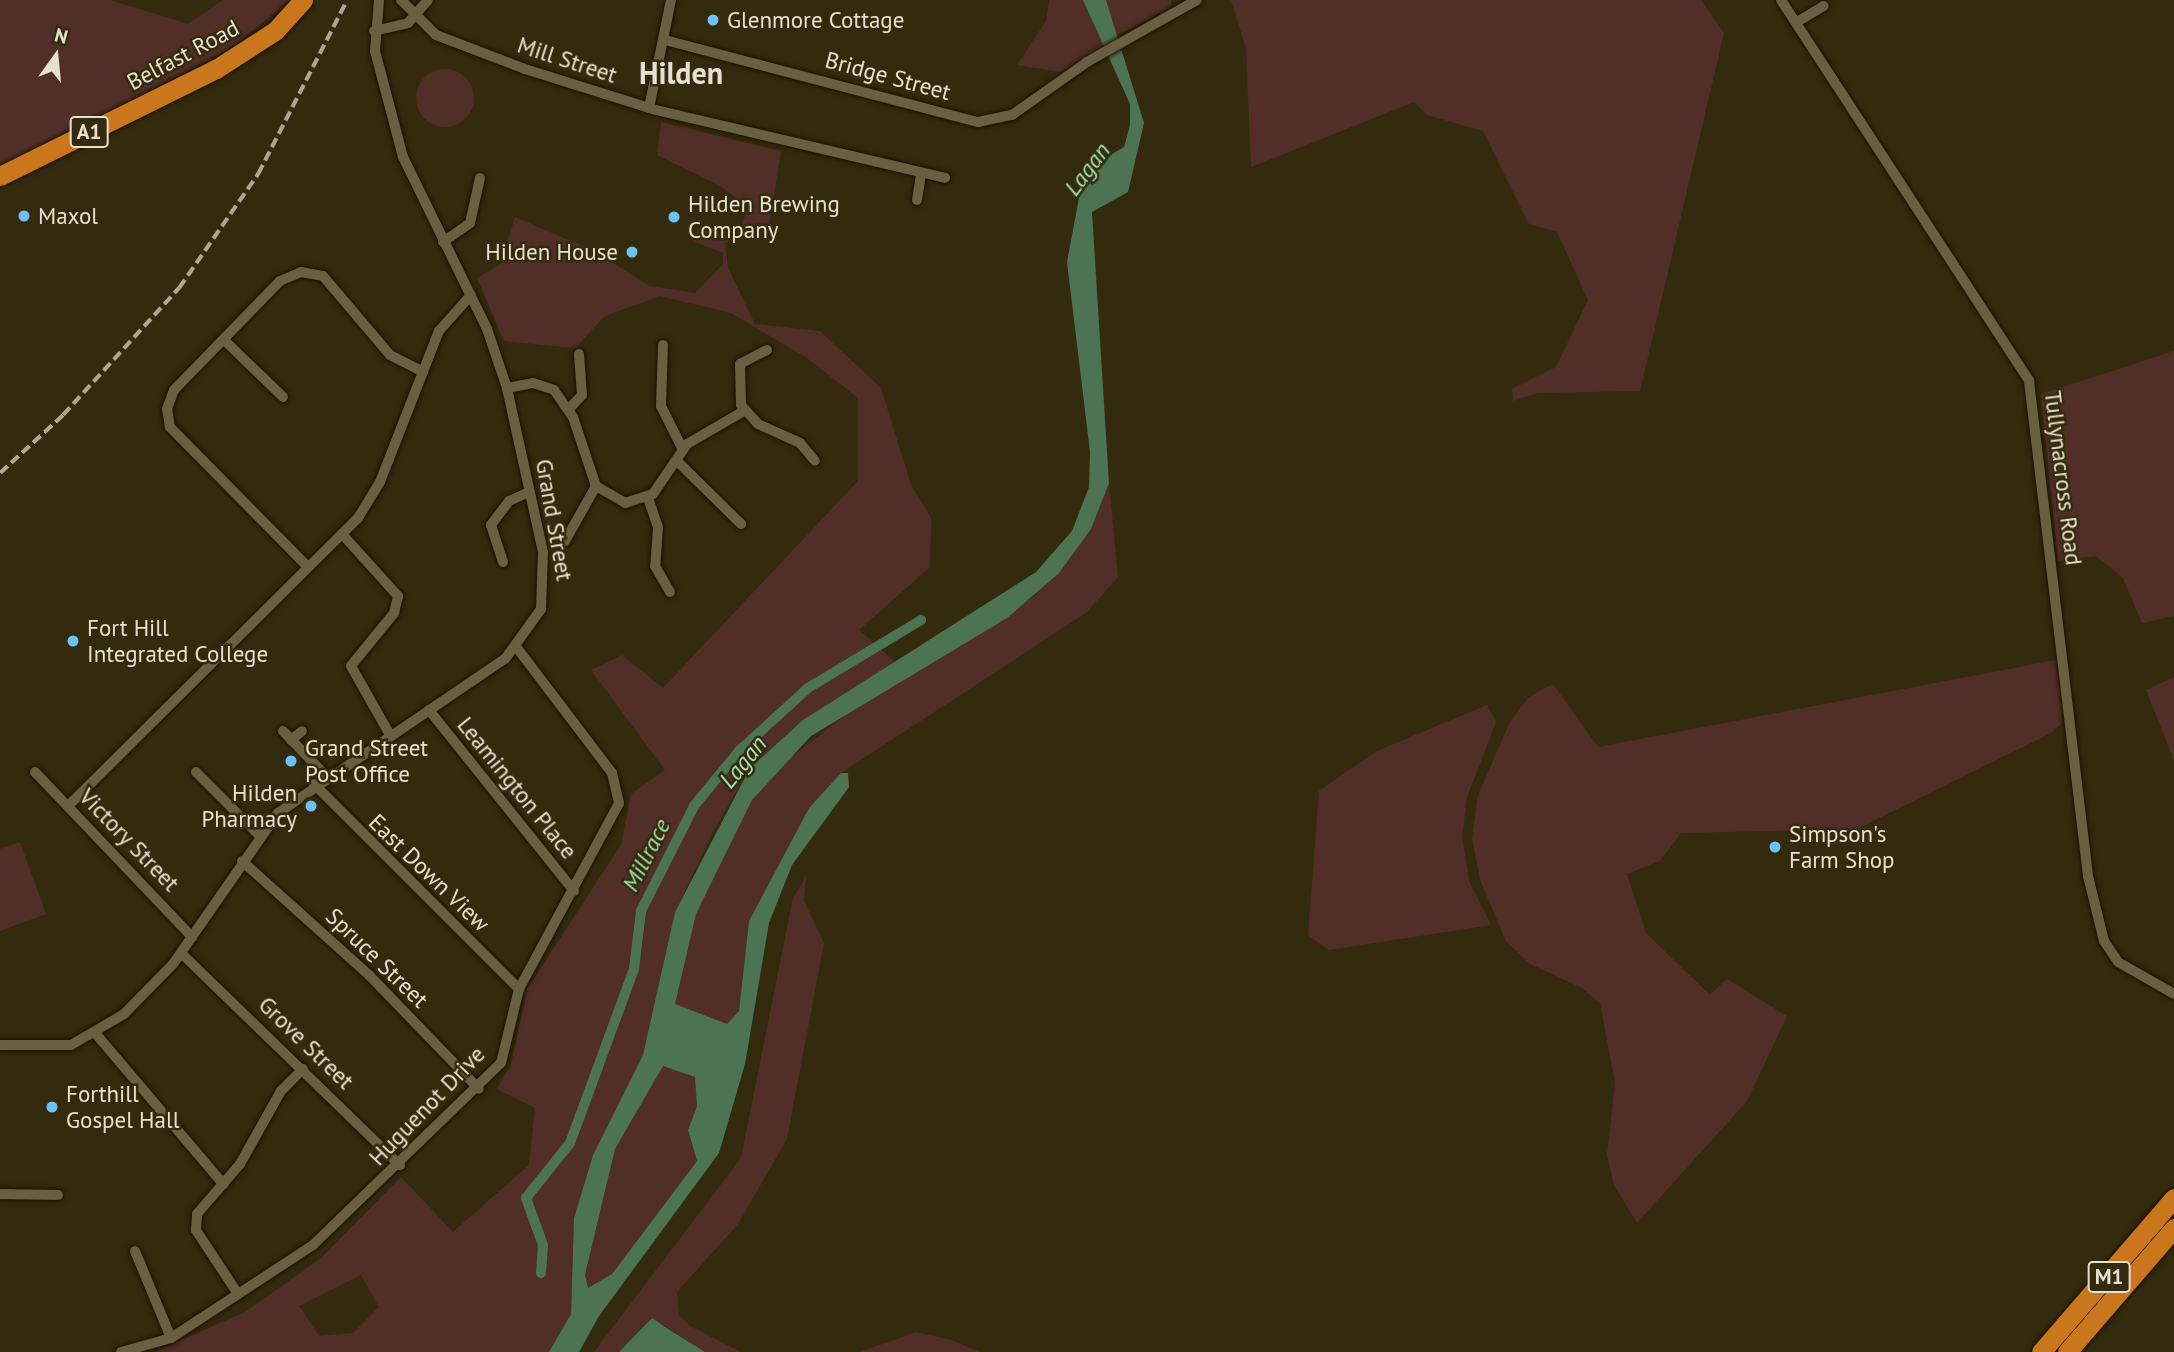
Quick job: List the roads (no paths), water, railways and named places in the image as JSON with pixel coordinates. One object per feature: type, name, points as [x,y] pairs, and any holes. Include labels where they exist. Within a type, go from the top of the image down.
[{"type":"highway","name":"Belfast Road","points":[[0,176],[216,69],[275,31],[303,0]]},
{"type":"highway","name":"M1","points":[[2041,1352],[2174,1198]]},
{"type":"highway","name":"M1","points":[[2067,1352],[2174,1228]]},
{"type":"street","name":"Grand Street","points":[[0,1045],[55,1048],[96,1034],[139,1000],[181,953],[259,835],[314,784],[429,710],[517,648],[538,616],[546,583],[507,388],[471,295],[403,157],[374,31],[379,0]]},
{"type":"street","name":"Mill Street","points":[[401,0],[413,15],[451,43],[649,108],[945,178]]},
{"type":"street","points":[[374,31],[408,23],[428,0]]},
{"type":"street","points":[[649,108],[665,40],[671,0]]},
{"type":"street","name":"Bridge Street","points":[[665,40],[978,122],[1012,115],[1087,62],[1197,0]]},
{"type":"street","name":"Tullynacross Road","points":[[1781,0],[2029,381],[2088,876],[2104,941],[2118,962],[2174,994]]},
{"type":"street","points":[[1797,22],[1824,6]]},
{"type":"street","points":[[917,200],[921,174]]},
{"type":"street","points":[[443,242],[470,223],[480,178]]},
{"type":"street","points":[[308,567],[170,427],[167,409],[174,390],[280,281],[312,272],[332,283],[390,355],[423,372]]},
{"type":"street","points":[[68,806],[342,534],[376,492],[444,321],[471,295]]},
{"type":"street","points":[[224,340],[283,397]]},
{"type":"street","points":[[663,345],[661,406],[683,450]]},
{"type":"street","points":[[744,411],[738,370],[747,358],[767,350]]},
{"type":"street","points":[[569,410],[582,395],[579,354]]},
{"type":"street","points":[[507,388],[541,384],[569,410],[596,486],[618,502],[648,498],[683,450],[744,411]]},
{"type":"street","points":[[744,411],[800,443],[815,461]]},
{"type":"street","points":[[677,461],[741,524]]},
{"type":"street","points":[[565,541],[596,486]]},
{"type":"street","points":[[503,562],[491,525],[509,500],[528,492]]},
{"type":"street","points":[[648,498],[658,527],[655,565],[670,592]]},
{"type":"street","points":[[342,534],[398,596],[394,613],[351,666],[390,735]]},
{"type":"street","name":"Huguenot Drive","points":[[121,1352],[171,1338],[330,1232],[479,1089],[506,1053],[519,989],[612,824],[619,795],[612,773],[517,648]]},
{"type":"street","name":"Leamington Place","points":[[429,710],[574,891]]},
{"type":"street","points":[[302,731],[287,736],[326,776]]},
{"type":"street","name":"Victory Street","points":[[34,772],[192,937]]},
{"type":"street","points":[[196,772],[259,835]]},
{"type":"street","name":"East Down View","points":[[314,784],[519,989]]},
{"type":"street","name":"Spruce Street","points":[[242,861],[369,975],[479,1089]]},
{"type":"street","name":"Grove Street","points":[[181,953],[400,1165]]},
{"type":"street","points":[[96,1034],[223,1184]]},
{"type":"street","points":[[238,1294],[195,1222],[223,1184],[281,1091],[303,1069]]},
{"type":"street","points":[[0,1194],[58,1195]]},
{"type":"street","points":[[135,1251],[171,1338]]},
{"type":"waterway","name":"Millrace","points":[[541,1273],[543,1245],[526,1198],[570,1143],[634,969],[641,911],[694,806],[739,751],[808,688],[921,620]]},
{"type":"railway","points":[[0,473],[63,415],[179,288],[258,174],[347,0]]},
{"type":"place","name":"Glenmore Cottage","points":[[713,20]]},
{"type":"place","name":"Maxol","points":[[24,216]]},
{"type":"place","name":"Hilden Brewing Company","points":[[674,217]]},
{"type":"place","name":"Hilden House","points":[[632,252]]},
{"type":"place","name":"Fort Hill Integrated College","points":[[73,641]]},
{"type":"place","name":"Grand Street Post Office","points":[[291,761]]},
{"type":"place","name":"Hilden Pharmacy","points":[[311,806]]},
{"type":"place","name":"Simpson's Farm Shop","points":[[1775,847]]},
{"type":"place","name":"Forthill Gospel Hall","points":[[52,1107]]},
{"type":"district","name":"Hilden","points":[[681,73]]},
{"type":"water label","name":"Lagan","points":[[1087,169]]},
{"type":"water label","name":"Lagan","points":[[743,762]]}]
